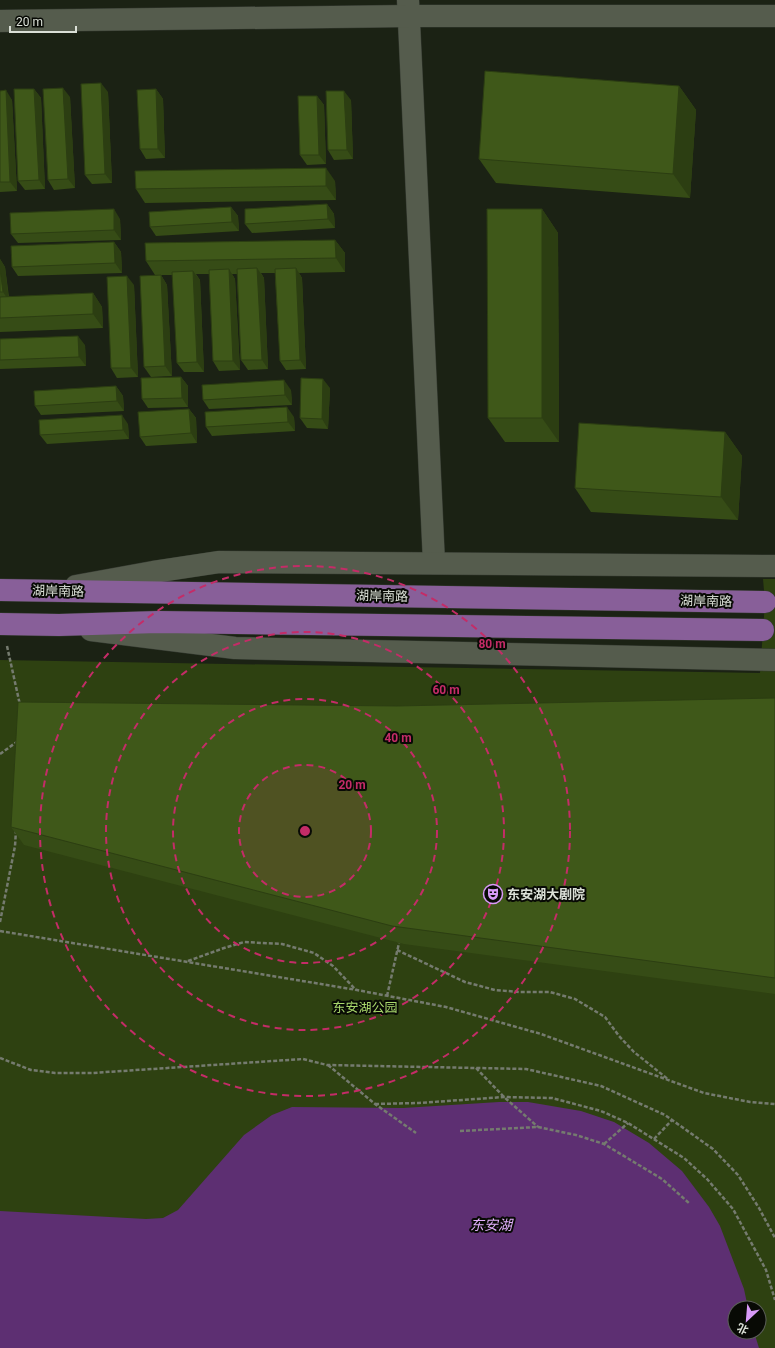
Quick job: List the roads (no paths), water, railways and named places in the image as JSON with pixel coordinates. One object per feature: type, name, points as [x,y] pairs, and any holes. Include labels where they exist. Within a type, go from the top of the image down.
[{"type":"main road","name":"湖岸南路","points":[[0,590],[765,602]]},
{"type":"main road","points":[[1,624],[59,625],[158,622],[763,630]]},
{"type":"street","points":[[0,21],[408,8],[775,16]]},
{"type":"street","points":[[408,8],[434,563]]},
{"type":"street","points":[[55,590],[153,572],[220,562],[775,566]]},
{"type":"street","points":[[59,625],[234,648],[775,660]]},
{"type":"water","name":"东安湖","points":[[499,1102],[528,1102],[581,1111],[614,1122],[649,1143],[682,1171],[709,1207],[720,1226],[744,1289],[746,1300],[727,1300],[727,1340],[756,1340],[759,1348],[0,1348],[0,1211],[146,1219],[163,1218],[178,1210],[244,1135],[272,1115],[292,1107],[403,1108]]},
{"type":"place","name":"东安湖大剧院","points":[[493,894]]},
{"type":"park label","name":"东安湖公园","points":[[365,1007]]}]
